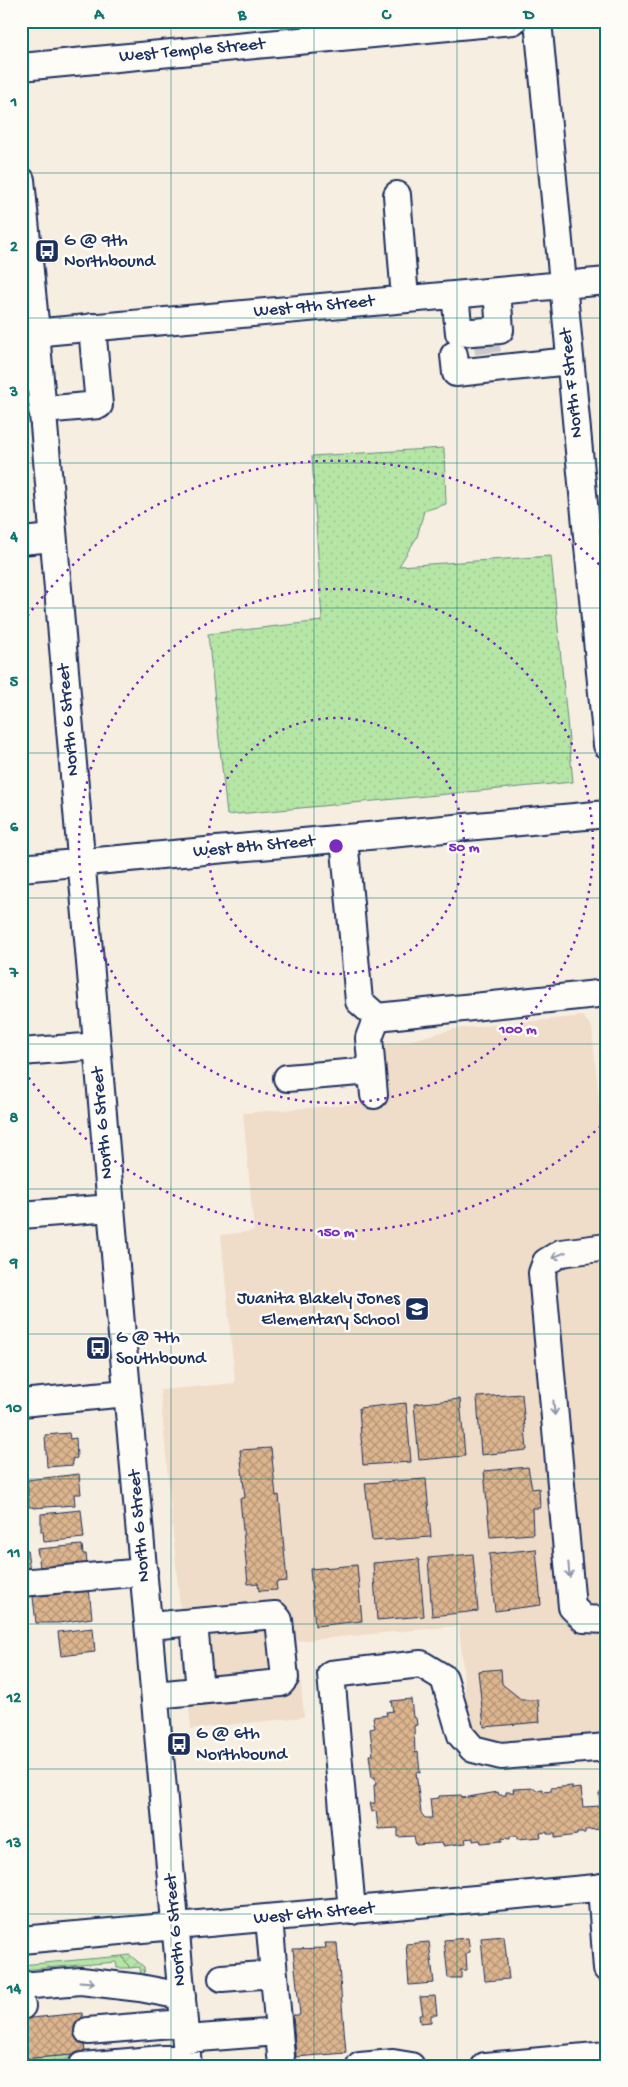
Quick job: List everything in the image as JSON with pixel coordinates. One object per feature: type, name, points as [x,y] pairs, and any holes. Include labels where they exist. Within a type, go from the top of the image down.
[{"type":"street","name":"West Temple Street","points":[[21,67],[513,21]]},
{"type":"street","name":"North F Street","points":[[538,21],[570,361],[598,556],[607,745]]},
{"type":"street","name":"North G Street","points":[[21,180],[29,333],[42,410],[127,1393],[186,2046]]},
{"type":"street","points":[[397,195],[406,299]]},
{"type":"street","name":"West 9th Street","points":[[29,333],[607,281]]},
{"type":"street","points":[[476,347],[497,291]]},
{"type":"street","points":[[455,295],[476,347]]},
{"type":"street","points":[[42,410],[99,405],[92,327]]},
{"type":"street","points":[[476,347],[570,361]]},
{"type":"street","points":[[21,541],[53,538]]},
{"type":"street","name":"West 8th Street","points":[[21,868],[607,814]]},
{"type":"street","points":[[344,839],[359,1002],[377,1017],[607,993]]},
{"type":"street","points":[[287,1078],[372,1083],[369,1038],[377,1017]]},
{"type":"street","points":[[21,1052],[97,1046]]},
{"type":"street","points":[[21,1215],[111,1208]]},
{"type":"street","points":[[607,1247],[561,1253],[546,1262],[542,1273],[572,1606],[584,1620],[607,1620]]},
{"type":"street","points":[[21,1403],[127,1393]]},
{"type":"street","points":[[21,1583],[144,1572]]},
{"type":"street","points":[[149,1626],[275,1615],[279,1620],[285,1678],[281,1683],[155,1695]]},
{"type":"street","points":[[194,1622],[200,1691]]},
{"type":"street","points":[[352,1911],[331,1674],[421,1664],[444,1678],[462,1735],[473,1749],[501,1756],[607,1747]]},
{"type":"street","points":[[604,1887],[607,1969]]},
{"type":"street","name":"West 6th Street","points":[[21,1940],[604,1887]]},
{"type":"street","points":[[186,2046],[90,2031],[89,2065],[186,2046],[280,2044],[269,1918]]},
{"type":"street","points":[[222,1978],[274,1974]]},
{"type":"street","points":[[35,1996],[81,1981],[182,1996]]},
{"type":"street","points":[[485,2066],[607,2056]]},
{"type":"street","points":[[360,2066],[393,2063],[411,2066]]},
{"type":"shaded area","name":"Juanita Blakely Jones Elementary School","points":[[583,1016],[592,1027],[607,1190],[607,1732],[498,1742],[481,1737],[471,1725],[467,1712],[459,1626],[297,1641],[304,1717],[191,1729],[160,1390],[235,1383],[221,1235],[254,1231],[243,1113],[384,1102],[379,1044],[396,1044],[454,1029]]},
{"type":"green space","points":[[444,448],[446,504],[424,511],[417,537],[399,566],[551,556],[573,782],[227,815],[208,634],[322,621],[312,456]]},
{"type":"green space","points":[[130,1955],[144,1967],[145,1980],[141,1978],[140,1967],[130,1968],[122,1956]]},
{"type":"green space","points":[[122,1956],[130,1968],[117,1968],[116,1962],[21,1970],[21,1965]]},
{"type":"green space","points":[[85,2054],[85,2058],[21,2063],[21,2059]]},
{"type":"building","points":[[522,1394],[527,1450],[481,1455],[477,1397]]},
{"type":"building","points":[[460,1399],[465,1456],[419,1460],[414,1404]]},
{"type":"building","points":[[406,1403],[411,1462],[363,1465],[359,1408]]},
{"type":"building","points":[[69,1433],[70,1439],[76,1438],[77,1458],[72,1459],[73,1465],[47,1467],[45,1435]]},
{"type":"building","points":[[271,1448],[276,1496],[279,1495],[287,1581],[276,1582],[277,1590],[259,1591],[258,1583],[248,1584],[240,1498],[245,1498],[240,1450]]},
{"type":"building","points":[[528,1467],[532,1489],[539,1488],[540,1508],[532,1508],[533,1534],[490,1537],[484,1471]]},
{"type":"building","points":[[79,1474],[81,1494],[74,1494],[75,1505],[29,1507],[27,1480]]},
{"type":"building","points":[[426,1479],[431,1537],[372,1541],[365,1483]]},
{"type":"building","points":[[81,1510],[84,1538],[44,1542],[43,1531],[41,1532],[41,1514]]},
{"type":"building","points":[[82,1545],[83,1554],[86,1554],[88,1575],[41,1572],[37,1549]]},
{"type":"building","points":[[27,1549],[30,1572],[21,1575],[22,1550]]},
{"type":"building","points":[[536,1549],[541,1605],[495,1611],[489,1554]]},
{"type":"building","points":[[473,1554],[478,1611],[432,1616],[428,1558]]},
{"type":"building","points":[[419,1559],[424,1616],[377,1620],[373,1563]]},
{"type":"building","points":[[357,1565],[362,1621],[315,1626],[310,1569]]},
{"type":"building","points":[[89,1588],[92,1618],[59,1623],[36,1623],[33,1597],[39,1596],[38,1593]]},
{"type":"building","points":[[93,1628],[95,1652],[61,1656],[58,1632]]},
{"type":"building","points":[[501,1669],[502,1684],[522,1700],[538,1700],[540,1722],[484,1727],[478,1671]]},
{"type":"building","points":[[411,1699],[413,1717],[416,1718],[417,1725],[414,1726],[415,1753],[418,1752],[420,1773],[416,1772],[421,1813],[425,1818],[432,1818],[430,1799],[439,1798],[439,1796],[461,1795],[462,1798],[498,1792],[499,1795],[506,1795],[506,1792],[514,1792],[513,1789],[535,1788],[535,1790],[543,1789],[543,1792],[551,1791],[551,1788],[572,1786],[572,1789],[581,1788],[583,1807],[600,1806],[599,1793],[607,1792],[607,1833],[603,1834],[602,1829],[585,1830],[585,1833],[555,1838],[555,1834],[547,1834],[547,1832],[540,1833],[541,1837],[517,1839],[517,1836],[510,1836],[510,1839],[502,1838],[502,1841],[481,1843],[480,1840],[473,1841],[473,1838],[465,1839],[466,1843],[443,1846],[442,1843],[416,1845],[414,1836],[398,1837],[398,1828],[378,1829],[376,1811],[372,1812],[370,1803],[375,1803],[374,1785],[376,1785],[375,1777],[372,1778],[369,1755],[373,1755],[370,1729],[375,1728],[373,1717],[387,1715],[386,1712],[393,1711],[391,1701]]},
{"type":"building","points":[[504,1936],[509,1979],[485,1981],[481,1938]]},
{"type":"building","points":[[468,1938],[470,1952],[466,1953],[467,1970],[461,1970],[461,1978],[448,1978],[444,1940]]},
{"type":"building","points":[[429,1942],[434,1983],[409,1985],[406,1944]]},
{"type":"building","points":[[325,1943],[337,1943],[346,2053],[296,2057],[293,2015],[300,2015],[293,1949],[326,1948]]},
{"type":"building","points":[[435,1996],[437,2015],[431,2015],[431,2022],[420,2023],[419,2015],[423,2015],[420,1997]]},
{"type":"building","points":[[82,2013],[85,2054],[21,2059],[21,2019]]},
{"type":"tunnel","points":[[486,336],[488,353]]},
{"type":"place","name":"G @ 9th Northbound","points":[[47,251]]},
{"type":"place","name":"Juanita Blakely Jones Elementary School","points":[[417,1309]]},
{"type":"place","name":"G @ 7th Southbound","points":[[98,1348]]},
{"type":"place","name":"G @ 6th Northbound","points":[[179,1744]]}]
